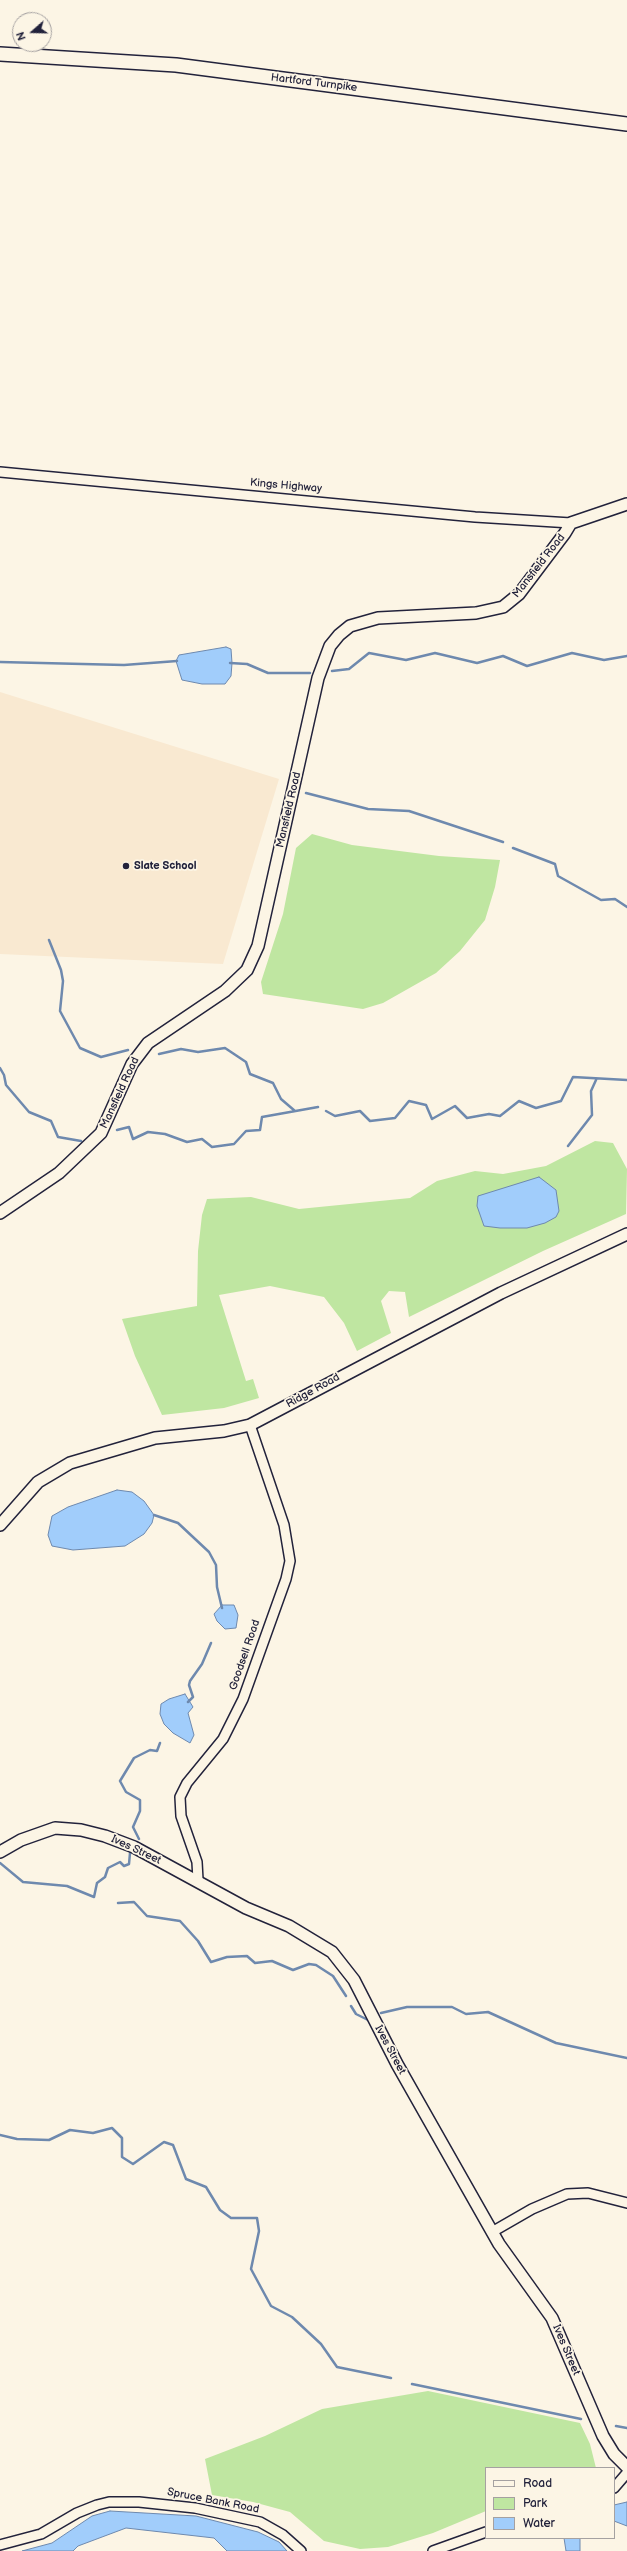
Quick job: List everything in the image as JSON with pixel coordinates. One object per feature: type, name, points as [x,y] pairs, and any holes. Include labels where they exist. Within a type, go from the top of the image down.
[{"type":"main road","name":"Hartford Turnpike","points":[[0,54],[176,65],[627,124]]},
{"type":"street","name":"Kings Highway","points":[[0,472],[477,517],[571,523]]},
{"type":"street","name":"Mansfield Road","points":[[0,1212],[59,1173],[101,1133],[132,1064],[148,1044],[225,991],[247,970],[258,946],[318,678],[330,646],[339,635],[350,626],[378,618],[476,613],[503,607],[519,594],[566,533],[571,523],[627,504]]},
{"type":"street","name":"Ridge Road","points":[[0,1525],[38,1482],[70,1463],[155,1438],[224,1431],[250,1425],[501,1293],[627,1234]]},
{"type":"street","name":"Goodsell Road","points":[[198,1880],[197,1862],[180,1816],[180,1798],[187,1783],[223,1739],[235,1717],[286,1579],[290,1561],[284,1525],[250,1425]]},
{"type":"street","name":"Ives Street","points":[[0,1852],[37,1833],[55,1828],[70,1828],[93,1832],[122,1842],[198,1880],[246,1908],[309,1937],[332,1952],[341,1961],[363,1995],[397,2064],[492,2232],[552,2318],[603,2436],[614,2454],[627,2467]]},
{"type":"street","points":[[492,2232],[532,2209],[567,2194],[588,2193],[627,2203]]},
{"type":"street","points":[[615,2487],[627,2473]]},
{"type":"street","name":"Spruce Bank Road","points":[[0,2545],[41,2534],[77,2513],[97,2505],[109,2502],[139,2502],[195,2508],[260,2522],[283,2534],[301,2551]]},
{"type":"street","points":[[433,2551],[485,2532]]},
{"type":"shaded area","name":"Slate School","points":[[0,692],[279,779],[223,964],[0,954]]},
{"type":"green space","points":[[312,834],[352,845],[439,856],[500,860],[495,887],[485,920],[460,951],[436,973],[383,1003],[363,1009],[263,994],[261,982],[283,914],[296,848]]},
{"type":"green space","points":[[595,1141],[613,1143],[627,1169],[626,1214],[543,1251],[409,1317],[405,1292],[389,1291],[381,1301],[391,1333],[357,1351],[344,1323],[324,1297],[270,1286],[219,1295],[246,1381],[253,1379],[259,1398],[224,1408],[162,1415],[135,1356],[122,1319],[197,1306],[198,1251],[202,1215],[207,1199],[251,1197],[299,1209],[410,1198],[437,1181],[475,1171],[503,1174],[546,1166]]},
{"type":"green space","points":[[428,2391],[580,2423],[590,2444],[596,2467],[485,2467],[485,2511],[433,2533],[388,2547],[360,2549],[324,2541],[290,2512],[253,2502],[212,2495],[205,2459],[265,2436],[322,2409]]},
{"type":"water","points":[[226,647],[231,649],[232,663],[231,676],[225,684],[202,684],[182,680],[176,661],[179,655]]},
{"type":"water","points":[[539,1177],[556,1190],[559,1211],[556,1217],[545,1223],[527,1228],[500,1228],[484,1226],[477,1206],[478,1196]]},
{"type":"water","points":[[117,1490],[132,1492],[144,1501],[154,1515],[152,1523],[144,1534],[125,1546],[73,1550],[52,1546],[48,1535],[52,1516],[68,1507]]},
{"type":"water","points":[[222,1605],[234,1605],[238,1615],[236,1628],[225,1629],[217,1621],[214,1614]]},
{"type":"water","points":[[185,1694],[193,1707],[188,1713],[194,1735],[190,1743],[173,1733],[164,1724],[160,1714],[161,1704],[169,1699]]},
{"type":"water","points":[[627,2502],[627,2526],[615,2521],[615,2505]]},
{"type":"water","points":[[110,2511],[196,2516],[258,2532],[279,2542],[287,2551],[227,2551],[214,2538],[126,2528],[78,2546],[73,2551],[22,2551],[52,2543],[92,2516]]},
{"type":"water","points":[[564,2539],[580,2539],[580,2551],[566,2551]]},
{"type":"waterway","points":[[332,671],[349,669],[369,653],[406,660],[435,653],[477,663],[503,656],[527,666],[572,653],[604,660],[627,656]]},
{"type":"waterway","points":[[0,662],[124,665],[177,661]]},
{"type":"waterway","points":[[230,663],[247,664],[268,673],[310,673]]},
{"type":"waterway","points":[[306,793],[368,809],[409,811],[503,842]]},
{"type":"waterway","points":[[513,848],[555,864],[558,876],[601,900],[615,899],[627,907]]},
{"type":"waterway","points":[[49,940],[61,970],[63,981],[60,1011],[80,1048],[101,1057],[128,1050]]},
{"type":"waterway","points":[[159,1054],[181,1049],[198,1052],[225,1048],[246,1062],[250,1074],[273,1083],[281,1099],[295,1111]]},
{"type":"waterway","points":[[0,1068],[4,1075],[6,1085],[29,1112],[51,1121],[58,1137],[81,1141]]},
{"type":"waterway","points":[[326,1111],[335,1116],[360,1111],[370,1121],[395,1118],[409,1101],[426,1105],[432,1119],[455,1106],[467,1118],[489,1114],[500,1116],[519,1101],[536,1108],[561,1101],[573,1077],[627,1080]]},
{"type":"waterway","points":[[568,1146],[592,1115],[591,1091],[596,1080]]},
{"type":"waterway","points":[[117,1130],[129,1127],[133,1139],[148,1132],[165,1134],[187,1142],[202,1139],[212,1147],[234,1144],[246,1131],[260,1130],[262,1117],[318,1107]]},
{"type":"waterway","points":[[154,1515],[178,1523],[209,1552],[216,1565],[217,1587],[222,1608]]},
{"type":"waterway","points":[[188,1702],[193,1697],[189,1685],[190,1681],[202,1664],[211,1643]]},
{"type":"waterway","points":[[139,1839],[133,1827],[140,1811],[140,1800],[126,1792],[120,1781],[134,1758],[150,1750],[157,1751],[160,1743]]},
{"type":"waterway","points":[[0,1863],[23,1882],[67,1886],[94,1897],[97,1883],[105,1877],[108,1868],[120,1862],[124,1866],[129,1864],[130,1853]]},
{"type":"waterway","points":[[118,1903],[134,1902],[147,1916],[180,1921],[198,1941],[211,1962],[227,1957],[247,1956],[255,1963],[272,1961],[293,1970],[309,1964],[316,1965],[333,1976],[346,1996]]},
{"type":"waterway","points":[[351,2006],[356,2014],[368,2020]]},
{"type":"waterway","points":[[381,2013],[407,2007],[452,2007],[466,2014],[488,2012],[556,2043],[627,2058]]},
{"type":"waterway","points":[[0,2135],[17,2139],[49,2140],[70,2130],[93,2133],[112,2128],[122,2138],[122,2157],[133,2164],[164,2142],[173,2145],[186,2179],[206,2187],[220,2210],[231,2218],[257,2218],[259,2231],[251,2269],[271,2306],[292,2317],[321,2344],[337,2367],[391,2378]]},
{"type":"waterway","points":[[412,2384],[581,2419]]},
{"type":"waterway","points":[[616,2426],[627,2428]]},
{"type":"place","name":"Slate School","points":[[126,866]]}]
